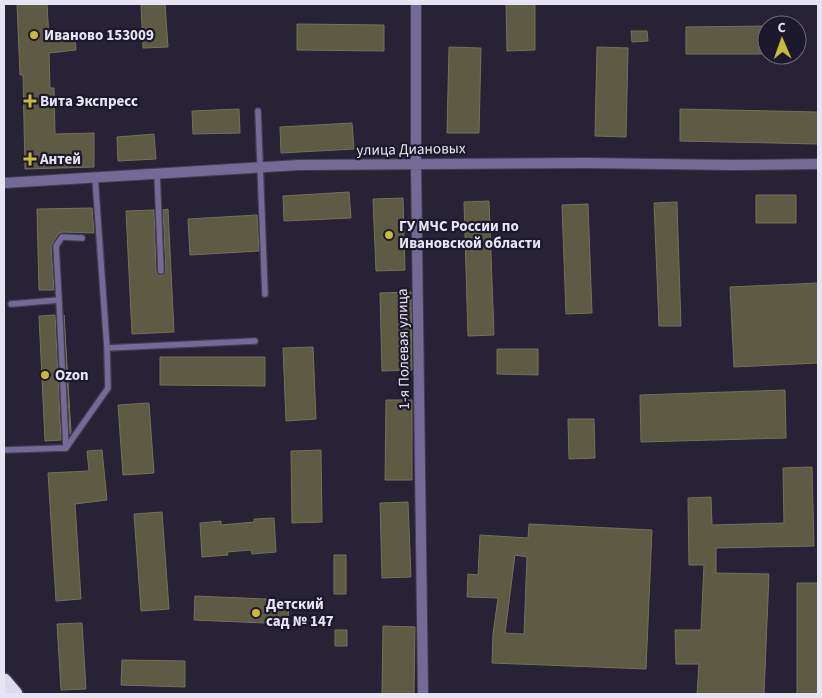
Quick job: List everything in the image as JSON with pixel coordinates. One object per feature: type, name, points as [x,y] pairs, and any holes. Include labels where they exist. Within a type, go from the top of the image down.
[{"type":"highway","points":[[4,681],[15,694]]},
{"type":"street","name":"1-я Полевая улица","points":[[416,4],[416,164],[423,694]]},
{"type":"street","name":"улица Диановых","points":[[4,183],[299,165],[818,164]]},
{"type":"lane","points":[[258,111],[265,294]]},
{"type":"lane","points":[[157,173],[161,271]]},
{"type":"lane","points":[[66,448],[108,388],[95,177]]},
{"type":"lane","points":[[66,448],[56,246],[62,237],[82,238]]},
{"type":"lane","points":[[11,304],[59,300]]},
{"type":"lane","points":[[107,348],[254,341]]},
{"type":"lane","points":[[4,450],[66,448]]},
{"type":"building","points":[[17,4],[47,4],[49,39],[75,36],[76,50],[49,53],[50,88],[54,88],[55,134],[94,133],[94,167],[25,169],[23,75],[20,75]]},
{"type":"building","points":[[141,4],[165,4],[168,47],[143,48]]},
{"type":"building","points":[[506,4],[535,4],[535,50],[507,51]]},
{"type":"building","points":[[297,24],[384,25],[384,51],[297,50]]},
{"type":"building","points":[[757,26],[757,54],[686,54],[686,27]]},
{"type":"building","points":[[631,31],[647,31],[648,41],[632,42]]},
{"type":"building","points":[[449,47],[481,48],[479,133],[447,133]]},
{"type":"building","points":[[597,47],[628,48],[626,137],[595,136]]},
{"type":"building","points":[[239,109],[240,133],[193,134],[192,111]]},
{"type":"building","points":[[680,109],[818,112],[818,144],[680,141]]},
{"type":"building","points":[[352,123],[354,149],[281,153],[280,127]]},
{"type":"building","points":[[154,134],[156,159],[118,161],[117,137]]},
{"type":"building","points":[[349,192],[351,218],[284,221],[283,196]]},
{"type":"building","points":[[756,195],[796,195],[796,223],[756,223]]},
{"type":"building","name":"ГУ МЧС России по Ивановской области","points":[[403,198],[405,270],[376,271],[373,199]]},
{"type":"building","points":[[489,201],[494,335],[468,336],[464,202]]},
{"type":"building","points":[[677,202],[681,326],[659,326],[654,203]]},
{"type":"building","points":[[588,204],[592,313],[566,314],[562,205]]},
{"type":"building","points":[[92,208],[94,233],[62,232],[58,234],[51,246],[54,290],[39,290],[37,209]]},
{"type":"building","points":[[168,209],[174,332],[132,334],[126,211],[154,210],[156,271],[158,275],[162,276],[166,271],[163,210]]},
{"type":"building","points":[[257,215],[259,251],[190,255],[188,219]]},
{"type":"building","points":[[818,283],[818,363],[734,367],[730,287]]},
{"type":"building","points":[[411,292],[412,370],[382,371],[380,293]]},
{"type":"building","points":[[55,315],[61,440],[45,441],[39,316]]},
{"type":"building","points":[[64,315],[71,432],[70,434]]},
{"type":"building","points":[[313,347],[316,419],[286,421],[283,348]]},
{"type":"building","points":[[497,349],[538,349],[538,375],[497,374]]},
{"type":"building","points":[[160,357],[265,357],[265,386],[160,385]]},
{"type":"building","points":[[785,390],[786,438],[641,442],[640,395]]},
{"type":"building","points":[[386,400],[412,400],[412,480],[385,480]]},
{"type":"building","points":[[149,403],[154,473],[123,475],[118,405]]},
{"type":"building","points":[[568,419],[594,419],[595,458],[569,459]]},
{"type":"building","points":[[102,450],[107,500],[75,504],[81,599],[56,601],[48,473],[89,471],[87,451]]},
{"type":"building","points":[[321,450],[322,522],[292,523],[291,451]]},
{"type":"building","points":[[812,467],[814,546],[716,548],[716,573],[769,574],[764,694],[697,694],[699,664],[676,664],[675,630],[701,630],[704,565],[689,565],[688,498],[711,497],[712,525],[784,523],[783,468]]},
{"type":"building","points":[[408,502],[411,577],[382,578],[380,503]]},
{"type":"building","points":[[162,512],[169,609],[141,611],[134,514]]},
{"type":"building","points":[[274,518],[276,552],[252,554],[251,550],[227,552],[228,555],[202,557],[200,523],[221,521],[221,525],[254,522],[254,519]]},
{"type":"building","points":[[529,524],[652,530],[646,669],[492,663],[493,634],[498,598],[467,597],[468,574],[478,575],[480,535],[528,538]],"holes":[[[515,555],[527,557],[524,634],[505,633]]]},
{"type":"building","points":[[334,555],[346,555],[346,594],[334,594]]},
{"type":"building","points":[[797,583],[818,583],[818,694],[797,694]]},
{"type":"building","points":[[195,596],[289,600],[288,624],[194,620]]},
{"type":"building","points":[[82,623],[86,689],[61,690],[57,624]]},
{"type":"building","points":[[383,626],[415,627],[414,694],[382,694]]},
{"type":"building","points":[[335,630],[347,630],[347,646],[335,646]]},
{"type":"building","points":[[122,660],[185,661],[185,687],[121,685]]},
{"type":"place","name":"Иваново 153009","points":[[34,35]]},
{"type":"place","name":"Вита Экспресс","points":[[30,101]]},
{"type":"place","name":"Антей","points":[[30,159]]},
{"type":"place","name":"ГУ МЧС России по Ивановской области","points":[[389,235]]},
{"type":"place","name":"Ozon","points":[[45,375]]},
{"type":"place","name":"Детский сад № 147","points":[[256,613]]}]
